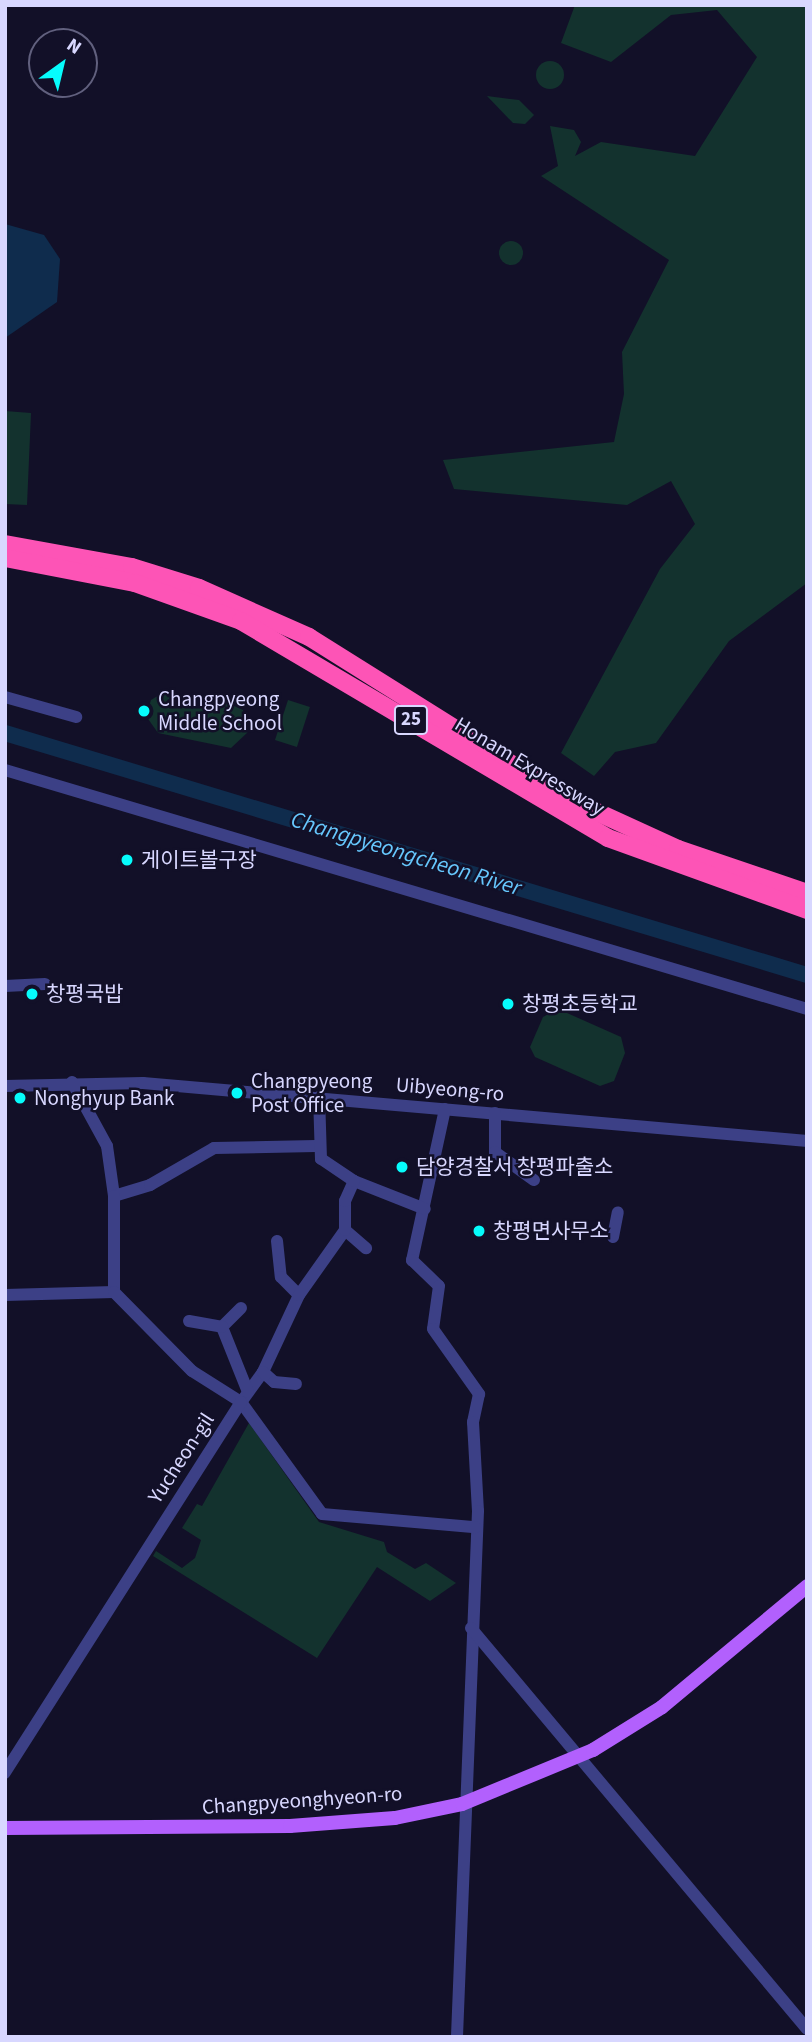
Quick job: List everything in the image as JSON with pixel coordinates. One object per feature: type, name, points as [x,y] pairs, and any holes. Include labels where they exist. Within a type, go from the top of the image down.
[{"type":"highway","name":"Honam Expressway","points":[[5,544],[132,567],[199,588],[309,637],[562,796],[678,849],[807,893]]},
{"type":"highway","name":"Honam Expressway","points":[[5,558],[135,583],[241,621],[608,838],[807,910]]},
{"type":"main road","name":"Changpyeonghyeon-ro","points":[[12,1829],[289,1826],[395,1818],[462,1804],[579,1756],[662,1707],[807,1586]]},
{"type":"street","points":[[5,697],[76,717]]},
{"type":"street","points":[[5,770],[807,1009]]},
{"type":"street","points":[[5,986],[45,984]]},
{"type":"street","points":[[5,1295],[114,1292],[114,1196],[107,1146],[72,1082]]},
{"type":"street","name":"Uibyeong-ro","points":[[5,1086],[72,1082],[319,1097],[807,1141]]},
{"type":"street","points":[[319,1097],[316,1146],[321,1159],[354,1181],[425,1209]]},
{"type":"street","points":[[445,1109],[412,1260],[439,1286],[433,1329],[479,1394],[472,1422],[475,1527],[462,1804],[457,2037]]},
{"type":"street","points":[[495,1113],[495,1152],[534,1180]]},
{"type":"street","points":[[114,1196],[214,1148],[316,1146]]},
{"type":"street","points":[[244,1397],[263,1372],[299,1295],[345,1230],[345,1201],[354,1181]]},
{"type":"street","points":[[613,1237],[618,1212]]},
{"type":"street","points":[[345,1230],[366,1248]]},
{"type":"street","points":[[277,1241],[281,1277],[299,1295]]},
{"type":"street","name":"Yucheon-gil","points":[[5,1773],[244,1397],[192,1371],[114,1292]]},
{"type":"street","points":[[222,1327],[241,1308]]},
{"type":"street","points":[[189,1321],[222,1327]]},
{"type":"street","points":[[222,1327],[244,1397],[322,1514],[475,1527]]},
{"type":"street","points":[[263,1372],[274,1382],[296,1384]]},
{"type":"street","points":[[471,1628],[807,2029]]},
{"type":"green space","points":[[575,5],[807,5],[807,583],[729,641],[656,743],[615,752],[594,776],[561,753],[660,569],[695,524],[671,481],[627,505],[454,489],[443,460],[614,442],[624,394],[622,352],[669,260],[541,176],[558,166],[550,126],[574,130],[581,142],[575,156],[601,142],[695,156],[757,57],[717,10],[671,15],[611,62],[561,43]]},
{"type":"green space","points":[[550,61],[560,65],[564,75],[560,85],[550,89],[540,85],[536,75],[540,65]]},
{"type":"green space","points":[[487,96],[519,100],[534,115],[525,124],[513,123]]},
{"type":"green space","points":[[511,241],[520,244],[523,253],[520,262],[511,265],[502,262],[499,253],[502,244]]},
{"type":"green space","points":[[5,411],[31,413],[27,505],[5,504]]},
{"type":"green space","points":[[164,692],[228,703],[243,710],[248,732],[231,748],[158,733],[146,716],[151,700]]},
{"type":"green space","points":[[288,700],[310,707],[297,747],[275,740]]},
{"type":"green space","points":[[558,1009],[621,1037],[625,1053],[614,1081],[600,1086],[535,1057],[530,1047],[543,1017]]},
{"type":"green space","points":[[249,1423],[319,1522],[384,1542],[387,1552],[415,1569],[426,1563],[456,1583],[430,1601],[377,1567],[317,1658],[153,1556],[156,1551],[182,1568],[195,1558],[201,1540],[182,1528],[197,1504],[202,1506]]},
{"type":"water","points":[[5,224],[44,235],[60,259],[57,302],[5,338]]},
{"type":"waterway","name":"Changpyeongcheon River","points":[[5,733],[807,975]]},
{"type":"place","name":"Changpyeong Middle School","points":[[144,711]]},
{"type":"place","name":"게이트볼구장","points":[[127,860]]},
{"type":"place","name":"창평국밥","points":[[32,994]]},
{"type":"place","name":"창평초등학교","points":[[508,1004]]},
{"type":"place","name":"Changpyeong Post Office","points":[[237,1093]]},
{"type":"place","name":"Nonghyup Bank","points":[[20,1098]]},
{"type":"place","name":"담양경찰서 창평파출소","points":[[402,1167]]},
{"type":"place","name":"창평면사무소","points":[[479,1231]]}]
